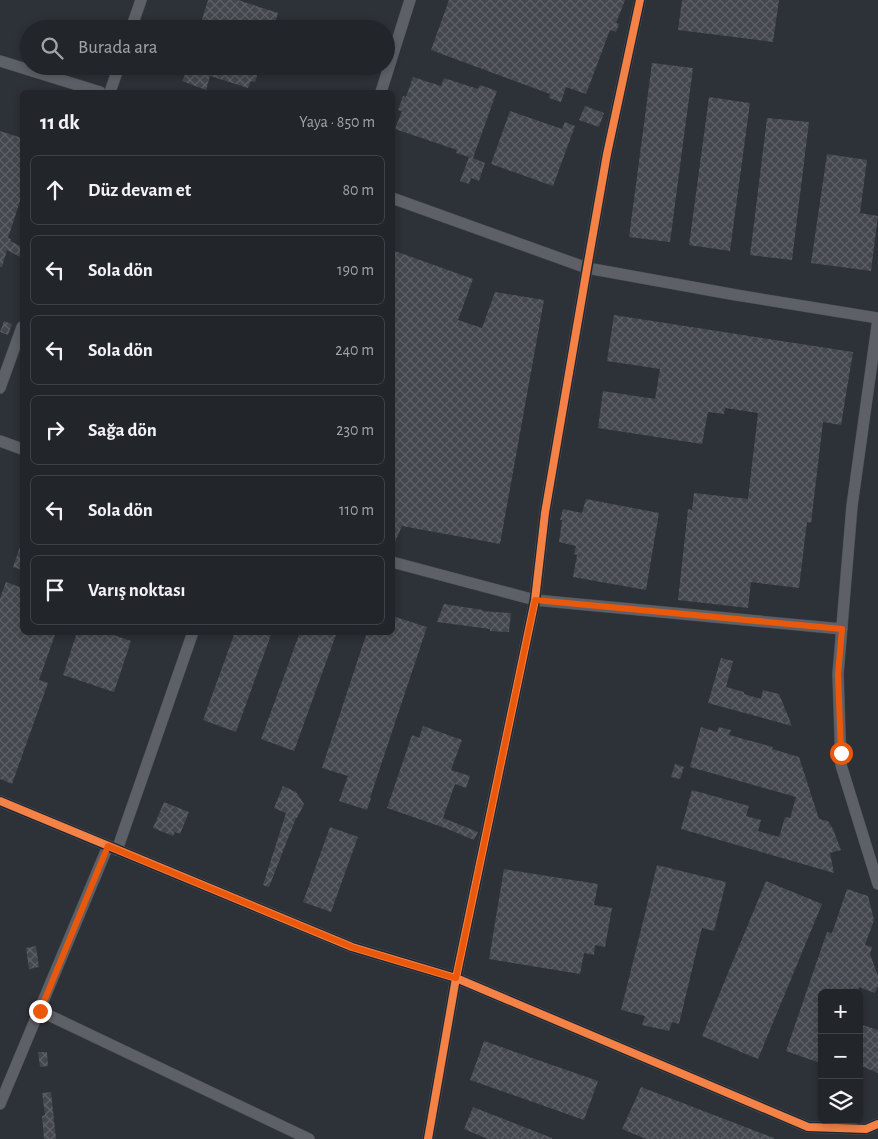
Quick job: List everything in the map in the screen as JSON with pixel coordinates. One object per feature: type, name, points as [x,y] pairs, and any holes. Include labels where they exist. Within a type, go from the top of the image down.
[{"type":"street","points":[[134,20],[141,0]]},
{"type":"street","points":[[395,48],[410,0]]},
{"type":"street","points":[[428,1139],[456,978],[535,600],[545,513],[586,268],[607,154],[640,0]]},
{"type":"street","points":[[0,61],[20,67]]},
{"type":"street","points":[[45,75],[94,90]]},
{"type":"street","points":[[111,90],[115,75]]},
{"type":"street","points":[[382,90],[386,75]]},
{"type":"street","points":[[395,199],[586,268],[878,319],[852,506],[838,674],[841,765],[878,884]]},
{"type":"street","points":[[0,388],[20,333]]},
{"type":"street","points":[[0,441],[20,448]]},
{"type":"street","points":[[395,563],[535,600],[842,629]]},
{"type":"street","points":[[0,1104],[113,848],[192,635]]},
{"type":"street","points":[[0,801],[352,947],[456,978],[808,1128],[866,1129],[878,1124]]},
{"type":"street","points":[[40,1011],[310,1139]]},
{"type":"building","points":[[208,0],[238,0],[278,13],[276,20],[202,20]]},
{"type":"building","points":[[449,0],[625,0],[616,23],[619,24],[616,32],[610,30],[586,94],[566,87],[561,102],[549,98],[550,94],[431,50]]},
{"type":"building","points":[[682,0],[779,0],[773,42],[678,30]]},
{"type":"building","points":[[652,63],[693,68],[670,242],[629,237]]},
{"type":"building","points":[[185,75],[257,75],[255,82],[251,81],[248,88],[210,76],[206,90],[182,81]]},
{"type":"building","points":[[413,77],[441,86],[444,78],[478,89],[480,85],[497,91],[473,158],[485,163],[479,181],[471,178],[469,184],[460,181],[469,157],[456,153],[457,150],[395,129],[402,111],[398,110],[403,96],[406,97]]},
{"type":"building","points":[[709,97],[750,103],[730,251],[689,245]]},
{"type":"building","points":[[585,106],[604,113],[599,127],[579,120]]},
{"type":"building","points":[[510,111],[562,129],[565,122],[575,126],[553,186],[491,164]]},
{"type":"building","points":[[767,118],[809,122],[792,260],[750,255]]},
{"type":"building","points":[[0,131],[20,137],[20,201],[8,238],[20,246],[20,257],[7,250],[2,267],[0,267]]},
{"type":"building","points":[[827,154],[867,160],[860,213],[878,216],[871,271],[811,263]]},
{"type":"building","points":[[395,251],[473,279],[458,320],[482,328],[495,292],[544,300],[500,544],[402,526],[395,542]]},
{"type":"building","points":[[614,315],[853,352],[841,425],[823,422],[811,523],[807,522],[799,588],[751,582],[748,608],[678,600],[688,509],[692,510],[694,493],[748,499],[758,413],[725,408],[724,414],[708,412],[702,444],[598,428],[603,391],[655,399],[660,369],[607,361]]},
{"type":"building","points":[[4,321],[12,324],[8,335],[0,332]]},
{"type":"building","points":[[586,499],[659,513],[646,590],[573,577],[577,555],[574,554],[576,546],[559,542],[562,520],[560,520],[563,509],[582,513]]},
{"type":"building","points":[[20,547],[20,569],[13,567]]},
{"type":"building","points":[[6,582],[20,587],[20,635],[55,635],[39,680],[48,683],[12,784],[0,779],[0,598]]},
{"type":"building","points":[[444,604],[482,611],[511,613],[509,632],[490,631],[490,629],[437,622]]},
{"type":"building","points":[[395,617],[427,627],[367,810],[339,801],[348,776],[322,768],[366,635],[395,635]]},
{"type":"building","points":[[76,635],[114,635],[131,641],[114,692],[63,675]]},
{"type":"building","points":[[234,635],[271,635],[236,732],[203,720]]},
{"type":"building","points":[[299,635],[336,635],[294,751],[261,739]]},
{"type":"building","points":[[721,658],[733,661],[726,687],[761,699],[763,690],[779,694],[792,726],[708,703]]},
{"type":"building","points":[[423,726],[462,740],[451,770],[470,776],[466,788],[455,784],[443,818],[478,832],[474,840],[387,808],[412,735],[419,738]]},
{"type":"building","points":[[701,727],[717,732],[719,727],[731,730],[729,735],[773,747],[772,749],[799,757],[819,819],[828,821],[841,850],[830,853],[834,873],[681,829],[692,790],[749,806],[746,816],[761,820],[758,831],[779,837],[785,817],[790,818],[796,797],[690,767]]},
{"type":"building","points":[[675,764],[684,767],[680,779],[671,777]]},
{"type":"building","points":[[283,786],[296,792],[304,804],[296,818],[269,887],[263,885],[286,813],[274,808]]},
{"type":"building","points":[[164,802],[189,812],[180,834],[175,832],[173,836],[153,828]]},
{"type":"building","points":[[330,827],[358,837],[331,912],[303,902]]},
{"type":"building","points":[[657,865],[726,882],[714,931],[702,928],[679,1024],[672,1022],[669,1031],[642,1025],[645,1016],[621,1010]]},
{"type":"building","points":[[504,869],[598,884],[594,905],[612,908],[605,947],[595,945],[594,955],[584,953],[580,974],[489,959]]},
{"type":"building","points":[[766,881],[822,904],[758,1059],[702,1036]]},
{"type":"building","points":[[847,889],[868,896],[874,920],[865,945],[872,947],[870,954],[878,976],[878,985],[875,993],[859,987],[858,989],[818,989],[818,1062],[786,1051],[827,932],[832,933]]},
{"type":"building","points":[[36,946],[39,967],[29,969],[26,948]]},
{"type":"building","points":[[863,1025],[878,1030],[878,1073],[863,1067]]},
{"type":"building","points":[[484,1041],[598,1081],[584,1120],[470,1080]]},
{"type":"building","points":[[38,1052],[47,1052],[48,1066],[40,1067]]},
{"type":"building","points":[[641,1087],[774,1139],[646,1139],[622,1129]]},
{"type":"building","points":[[51,1092],[56,1139],[44,1139],[42,1116],[45,1115],[42,1093]]},
{"type":"building","points":[[473,1107],[552,1139],[488,1139],[464,1129]]},
{"type":"cycle path","points":[[428,1139],[456,978],[535,600],[545,513],[587,268],[607,154],[640,0]]},
{"type":"cycle path","points":[[0,801],[352,947],[456,978],[808,1127],[866,1129],[878,1124]]},
{"type":"route","points":[[40,1011],[108,846],[352,947],[456,978],[535,600],[842,629],[838,674],[841,753]]}]
